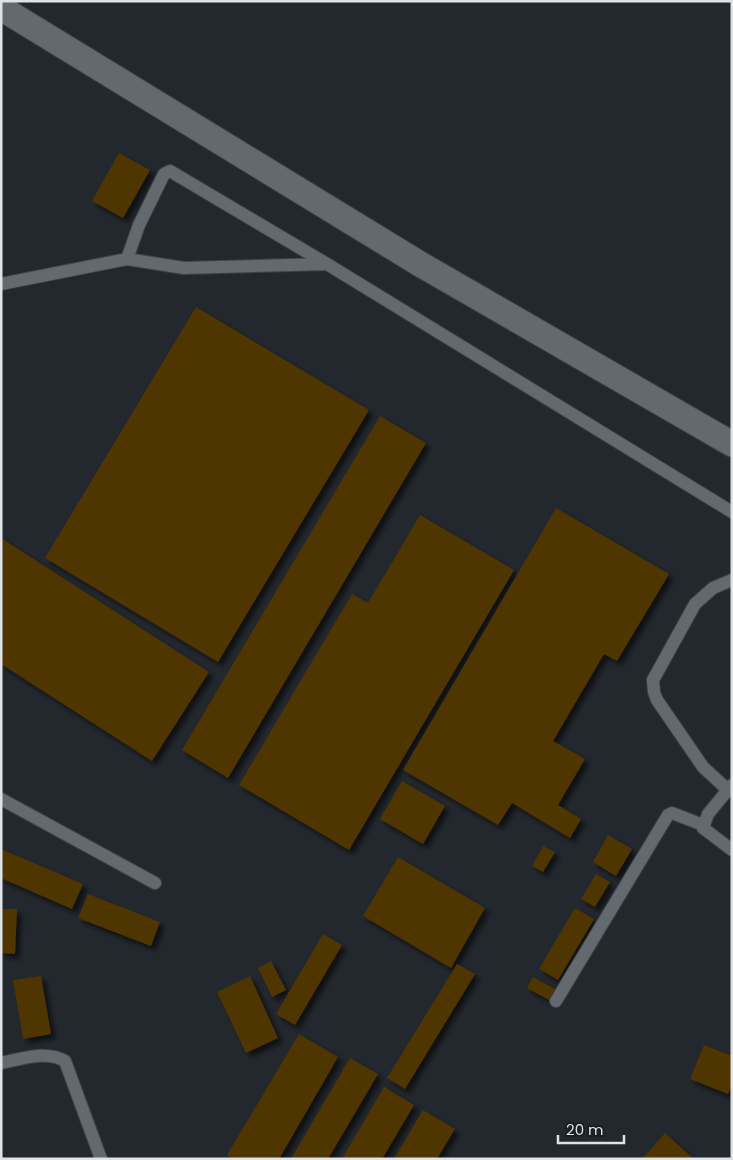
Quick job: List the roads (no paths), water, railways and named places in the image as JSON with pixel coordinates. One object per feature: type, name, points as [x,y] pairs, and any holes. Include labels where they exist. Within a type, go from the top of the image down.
[{"type":"street","points":[[1,8],[420,264],[732,444]]},
{"type":"lane","points":[[127,258],[139,225],[164,174],[170,171],[327,264],[732,512]]},
{"type":"lane","points":[[1,284],[127,258],[184,268],[327,264]]},
{"type":"lane","points":[[732,580],[713,588],[695,604],[653,680],[654,692],[662,708],[703,767],[730,788],[708,814],[703,825],[704,831],[732,850]]},
{"type":"lane","points":[[1,799],[155,883]]},
{"type":"lane","points":[[556,1001],[668,815],[672,813],[703,825]]},
{"type":"lane","points":[[1,1063],[45,1055],[57,1056],[65,1061],[101,1159]]}]
